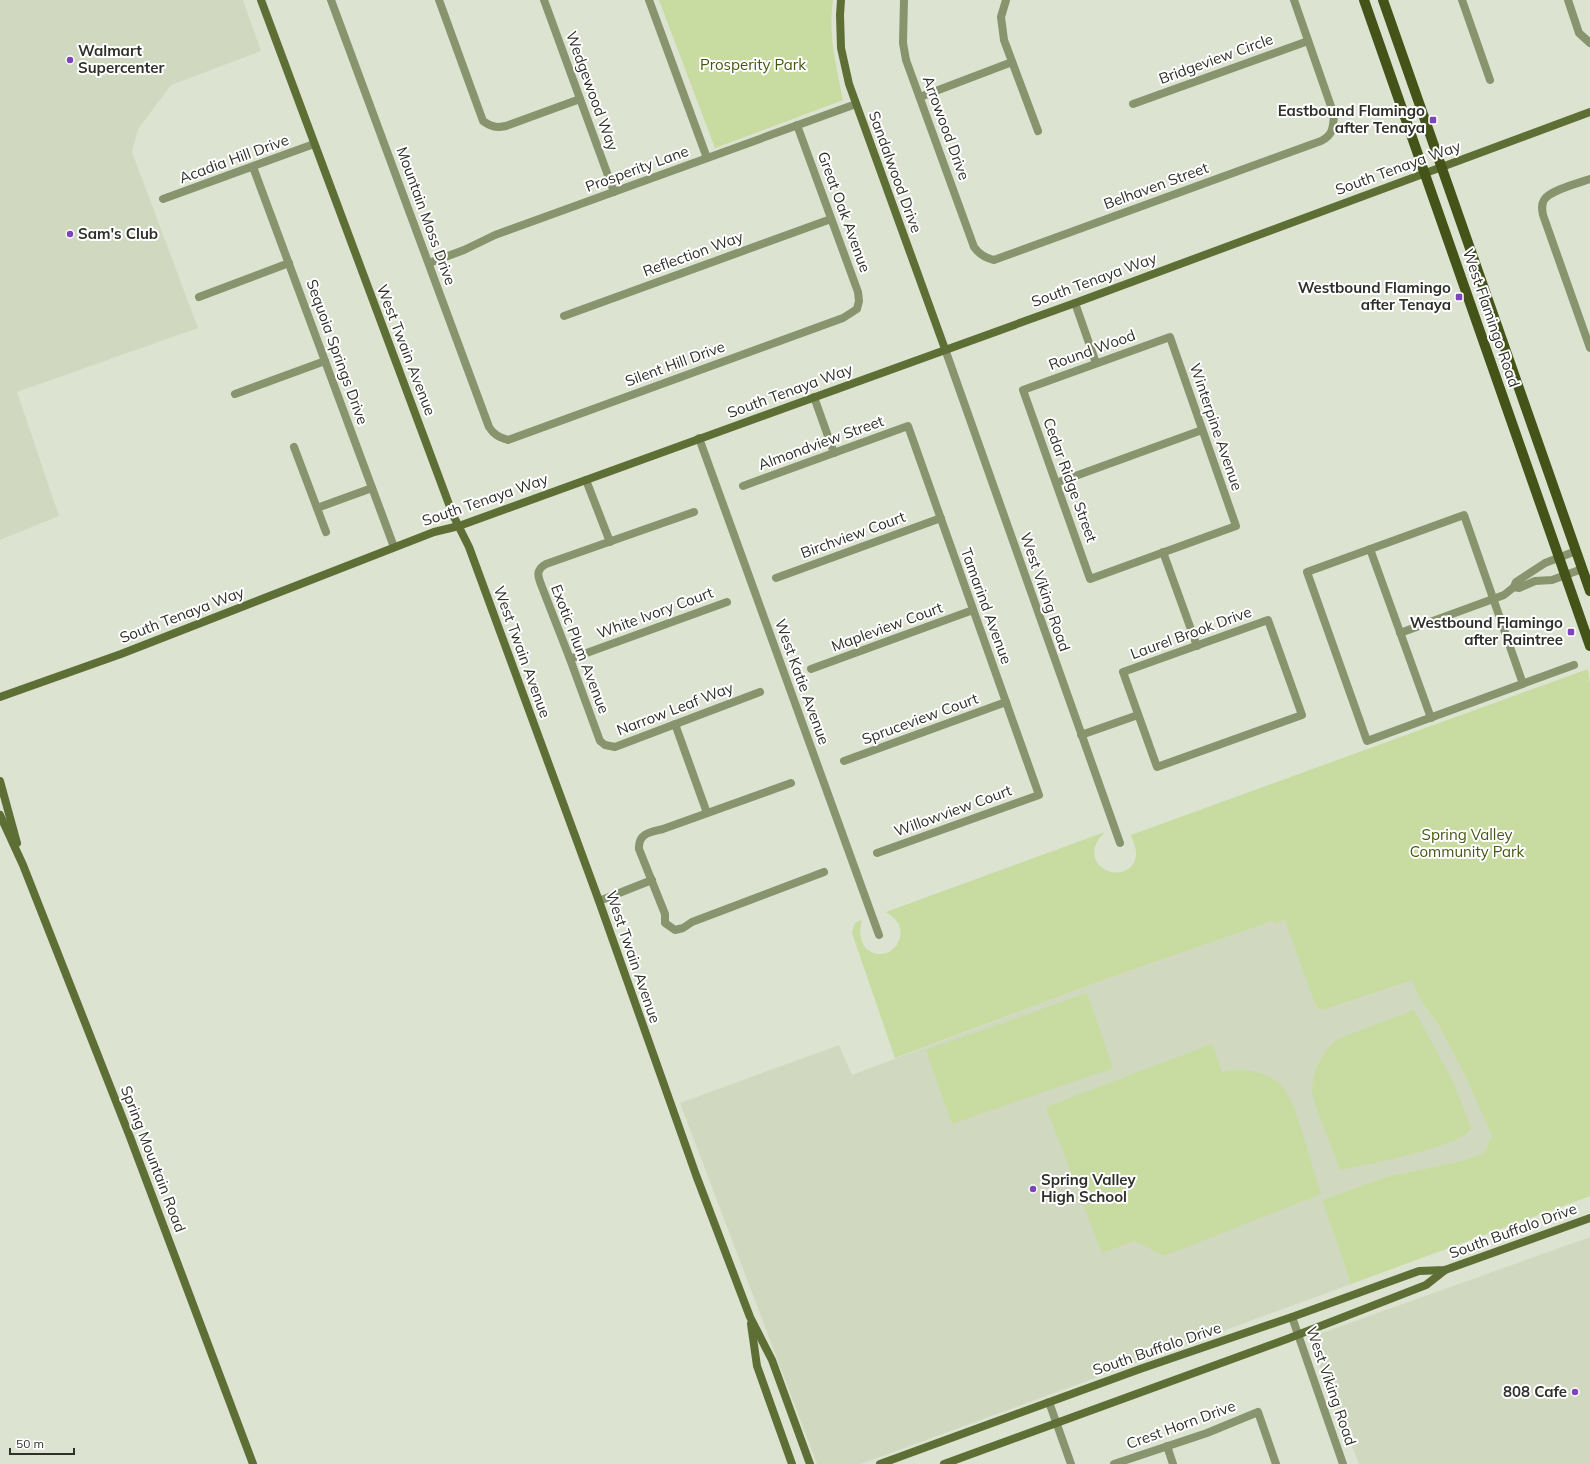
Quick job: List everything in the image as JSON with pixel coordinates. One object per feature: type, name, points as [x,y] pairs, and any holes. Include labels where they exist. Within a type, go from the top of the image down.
[{"type":"main road","name":"West Flamingo Road","points":[[1364,0],[1590,646]]},
{"type":"main road","name":"West Flamingo Road","points":[[1383,0],[1590,591]]},
{"type":"street","name":"West Twain Avenue","points":[[261,0],[453,514],[469,547],[599,901],[674,1116],[750,1317],[772,1360],[810,1464]]},
{"type":"street","name":"Mountain Moss Drive","points":[[331,0],[489,427],[493,434],[500,438]]},
{"type":"street","points":[[439,0],[484,121],[490,126],[498,128],[506,126],[580,99]]},
{"type":"street","name":"Wedgewood Way","points":[[544,0],[614,192]]},
{"type":"street","points":[[649,0],[707,158]]},
{"type":"street","name":"Sandalwood Drive","points":[[841,0],[841,48],[849,84],[945,349]]},
{"type":"street","name":"Arrowood Drive","points":[[904,0],[903,43],[906,60],[974,247],[978,253],[986,258]]},
{"type":"street","points":[[1006,0],[1001,17],[1004,40],[1038,131]]},
{"type":"street","points":[[1294,0],[1308,40]]},
{"type":"street","points":[[1462,0],[1490,80]]},
{"type":"street","points":[[1568,0],[1579,34],[1589,43]]},
{"type":"street","name":"Bridgeview Circle","points":[[1133,104],[1308,40]]},
{"type":"street","name":"Belhaven Street","points":[[986,258],[994,260],[1321,141],[1328,137],[1333,131],[1334,115],[1308,40]]},
{"type":"street","points":[[920,97],[1012,62]]},
{"type":"street","name":"Prosperity Lane","points":[[429,264],[495,236],[856,104]]},
{"type":"street","name":"South Tenaya Way","points":[[0,697],[128,651],[434,532],[459,526],[1075,303],[1590,112]]},
{"type":"street","name":"Great Oak Avenue","points":[[797,125],[858,292],[859,301],[857,309]]},
{"type":"street","name":"Acadia Hill Drive","points":[[163,199],[314,144]]},
{"type":"street","name":"Sequoia Springs Drive","points":[[253,167],[394,547]]},
{"type":"street","points":[[1590,178],[1550,194],[1544,200],[1542,207],[1543,215],[1590,348]]},
{"type":"street","name":"Reflection Way","points":[[564,316],[832,219]]},
{"type":"street","points":[[199,297],[289,263]]},
{"type":"street","points":[[1075,303],[1096,363]]},
{"type":"street","name":"Silent Hill Drive","points":[[500,438],[508,440],[842,318],[857,309]]},
{"type":"street","name":"Round Wood","points":[[1023,390],[1170,337]]},
{"type":"street","name":"Winterpine Avenue","points":[[1163,552],[1236,526],[1170,337]]},
{"type":"street","name":"West Viking Road","points":[[945,349],[1120,843]]},
{"type":"street","points":[[235,394],[325,361]]},
{"type":"street","name":"Cedar Ridge Street","points":[[1023,390],[1090,579],[1163,552]]},
{"type":"street","points":[[814,397],[834,453]]},
{"type":"street","name":"Almondview Street","points":[[743,486],[908,426]]},
{"type":"street","name":"Tamarind Avenue","points":[[908,426],[1039,795]]},
{"type":"street","points":[[1056,483],[1202,430]]},
{"type":"street","name":"West Katie Avenue","points":[[699,438],[879,935]]},
{"type":"street","points":[[294,447],[326,532]]},
{"type":"street","points":[[586,480],[610,542],[694,512]]},
{"type":"street","points":[[317,508],[372,488]]},
{"type":"street","points":[[1523,684],[1464,515],[1307,572],[1367,741],[1431,718],[1523,684],[1574,665]]},
{"type":"street","name":"Birchview Court","points":[[776,578],[941,518]]},
{"type":"street","name":"Exotic Plum Avenue","points":[[600,741],[538,576],[541,567],[610,542]]},
{"type":"street","points":[[1370,549],[1431,718]]},
{"type":"street","points":[[1400,634],[1494,600],[1504,595],[1514,587],[1516,582],[1545,563],[1576,551]]},
{"type":"street","points":[[1163,552],[1196,646]]},
{"type":"street","points":[[1514,587],[1519,588],[1530,582],[1552,580],[1582,569]]},
{"type":"street","name":"White Ivory Court","points":[[570,659],[727,602]]},
{"type":"street","name":"Mapleview Court","points":[[810,669],[973,610]]},
{"type":"street","name":"Laurel Brook Drive","points":[[1268,620],[1302,715],[1157,767],[1123,672],[1196,646],[1268,620]]},
{"type":"street","name":"Narrow Leaf Way","points":[[600,741],[605,745],[615,747],[760,692]]},
{"type":"street","name":"Spruceview Court","points":[[844,761],[1006,702]]},
{"type":"street","points":[[1081,735],[1138,715]]},
{"type":"street","points":[[675,724],[707,813]]},
{"type":"street","name":"Spring Mountain Road","points":[[0,781],[23,865]]},
{"type":"street","points":[[791,783],[663,829],[647,833],[641,838],[638,843],[641,855],[665,914],[665,923],[674,930],[683,928],[692,922],[824,872]]},
{"type":"street","name":"Willowview Court","points":[[877,853],[1039,795]]},
{"type":"street","name":"Spring Mountain Road","points":[[0,814],[23,865],[130,1137],[253,1464]]},
{"type":"street","points":[[599,901],[652,880]]},
{"type":"street","name":"South Buffalo Drive","points":[[880,1464],[1140,1369],[1292,1317],[1419,1271],[1445,1270],[1590,1218]]},
{"type":"street","name":"South Buffalo Drive","points":[[944,1464],[1298,1334],[1426,1285],[1445,1270]]},
{"type":"street","name":"West Twain Avenue","points":[[750,1317],[757,1366],[792,1464]]},
{"type":"street","name":"West Viking Road","points":[[1292,1317],[1344,1464]]},
{"type":"street","points":[[1049,1402],[1071,1464]]},
{"type":"street","name":"Crest Horn Drive","points":[[1114,1464],[1207,1432],[1258,1412],[1276,1464]]},
{"type":"street","points":[[1166,1446],[1173,1464]]},
{"type":"shaded area","points":[[0,0],[243,0],[261,51],[171,85],[138,129],[132,152],[198,328],[17,392],[59,516],[0,540]]},
{"type":"shaded area","name":"Spring Valley High School","points":[[1285,920],[1407,965],[1420,999],[1439,1026],[1486,1118],[1492,1136],[1483,1154],[1461,1161],[1386,1177],[1322,1200],[1351,1284],[861,1464],[817,1464],[680,1103],[839,1045],[852,1075],[1103,980],[1273,921],[1274,924]]},
{"type":"shaded area","points":[[1590,1237],[1590,1464],[1359,1464],[1312,1346],[1316,1335]]},
{"type":"green space","name":"Prosperity Park","points":[[659,0],[833,0],[831,25],[832,38],[835,63],[843,100],[715,148]]},
{"type":"green space","name":"Spring Valley Community Park","points":[[1588,669],[1590,683],[1590,1196],[1351,1284],[1322,1200],[1386,1177],[1461,1161],[1483,1154],[1492,1136],[1467,1079],[1439,1026],[1420,999],[1412,980],[1322,1010],[1315,1004],[1285,920],[1274,924],[1273,921],[1103,980],[895,1058],[852,933],[855,923],[862,920],[860,933],[862,943],[868,949],[875,953],[882,954],[890,952],[896,946],[901,933],[898,922],[886,912],[1105,832],[1097,842],[1094,852],[1096,861],[1101,867],[1109,871],[1126,871],[1132,865],[1136,856],[1131,835]]},
{"type":"green space","points":[[1087,993],[1113,1068],[952,1124],[926,1050]]},
{"type":"green space","points":[[1414,1010],[1454,1083],[1471,1128],[1465,1135],[1451,1142],[1389,1160],[1340,1170],[1312,1093],[1313,1080],[1317,1066],[1328,1048],[1340,1038]]},
{"type":"green space","points":[[1212,1044],[1222,1072],[1230,1070],[1247,1070],[1256,1072],[1272,1078],[1284,1089],[1295,1111],[1321,1194],[1164,1256],[1135,1241],[1102,1253],[1046,1107]]},
{"type":"place","name":"Walmart Supercenter","points":[[70,60]]},
{"type":"place","name":"Eastbound Flamingo after Tenaya","points":[[1433,120]]},
{"type":"place","name":"Sam's Club","points":[[70,234]]},
{"type":"place","name":"Westbound Flamingo after Tenaya","points":[[1459,297]]},
{"type":"place","name":"Westbound Flamingo after Raintree","points":[[1571,632]]},
{"type":"place","name":"Spring Valley High School","points":[[1033,1189]]},
{"type":"place","name":"808 Cafe","points":[[1575,1392]]}]
